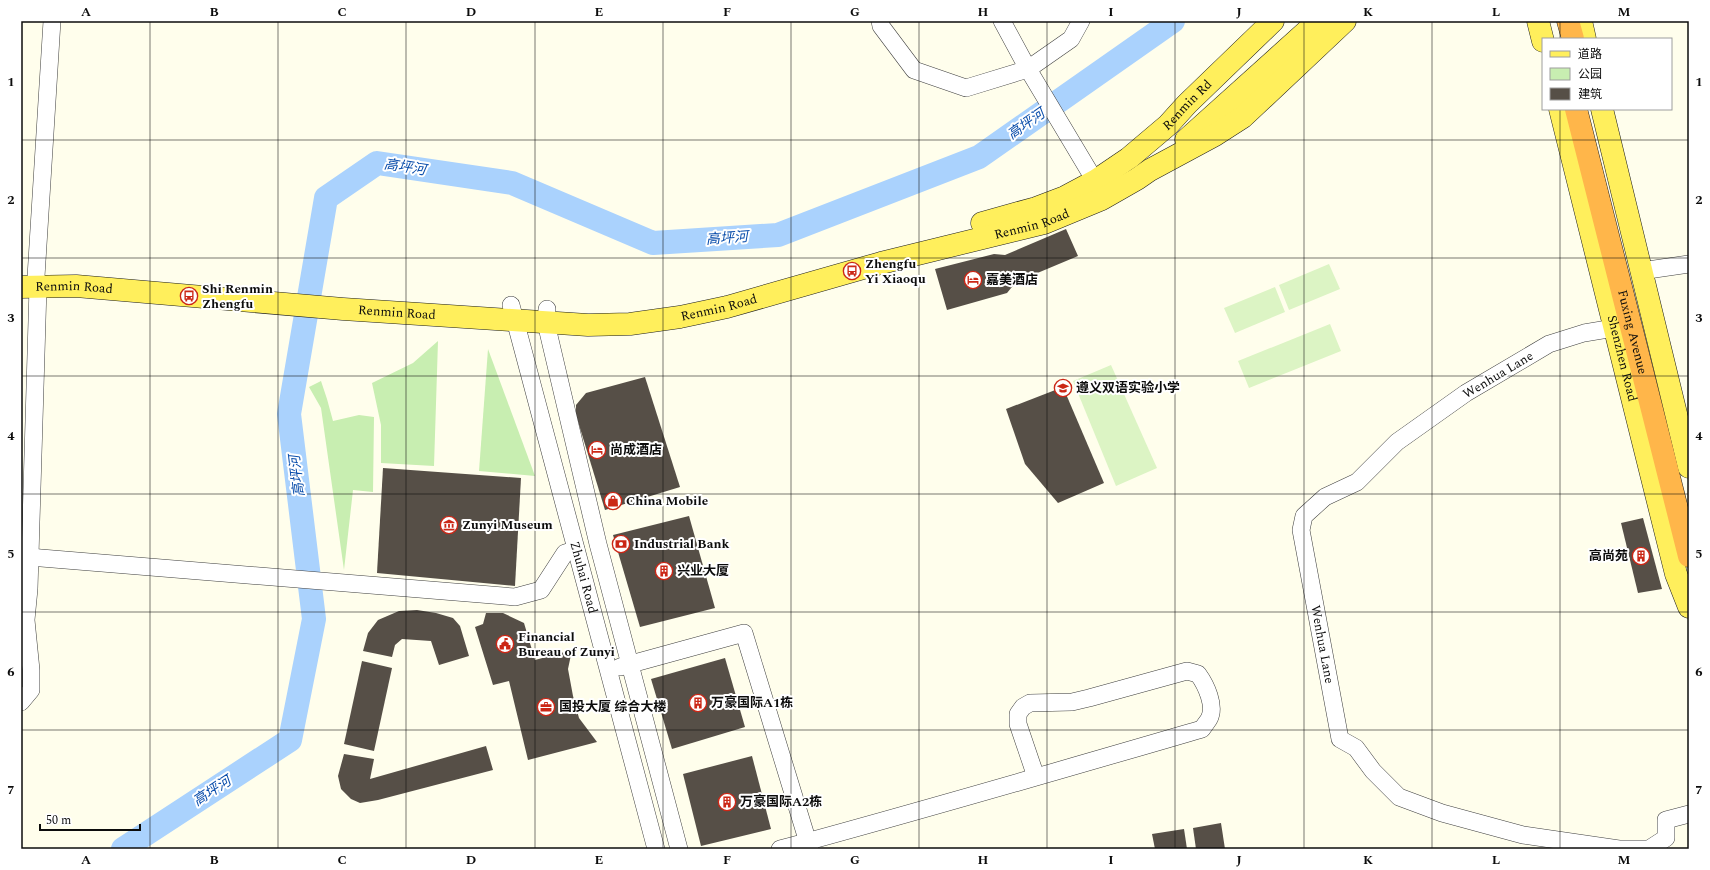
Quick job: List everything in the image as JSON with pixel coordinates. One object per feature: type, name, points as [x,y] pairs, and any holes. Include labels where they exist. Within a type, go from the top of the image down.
[{"type":"highway","points":[[1554,21],[1558,38]]},
{"type":"highway","points":[[1568,21],[1573,38]]},
{"type":"highway","name":"Fuxing Avenue","points":[[1576,110],[1689,556]]},
{"type":"highway","name":"Fuxing Avenue","points":[[1590,110],[1639,300],[1689,510]]},
{"type":"main road","name":"Renmin Rd","points":[[1099,190],[1129,158],[1168,125],[1187,104],[1273,21]]},
{"type":"main road","points":[[1129,158],[1260,56],[1297,21]]},
{"type":"main road","points":[[1150,170],[1194,134],[1318,21]]},
{"type":"main road","name":"Renmin Road","points":[[29,282],[76,277],[267,296],[514,313],[546,316],[588,325],[630,324],[680,317],[727,307],[881,263],[1044,223],[1099,190],[1137,179],[1150,170],[1215,135],[1243,117],[1345,21]]},
{"type":"main road","points":[[1538,21],[1542,38]]},
{"type":"main road","points":[[1581,21],[1585,38]]},
{"type":"main road","name":"Shenzhen Road","points":[[1560,110],[1676,574],[1689,607]]},
{"type":"main road","points":[[1602,110],[1689,467]]},
{"type":"street","points":[[21,702],[31,690],[31,670],[26,620],[29,557],[29,282],[52,21]]},
{"type":"street","points":[[880,21],[881,26],[914,70],[966,88],[1028,69],[1071,39],[1081,21]]},
{"type":"street","points":[[1002,21],[1028,69],[1099,190]]},
{"type":"street","points":[[1641,271],[1689,264]]},
{"type":"street","name":"Zhuhai Road","points":[[514,313],[656,849]]},
{"type":"street","name":"Zhuhai Road","points":[[546,316],[598,544],[680,849]]},
{"type":"street","name":"Wenhua Lane","points":[[1614,328],[1584,333],[1549,344],[1466,393],[1397,442],[1357,482],[1326,497],[1304,516],[1301,530],[1340,738],[1356,748],[1373,770],[1399,797],[1442,813],[1523,835],[1619,848],[1649,848],[1666,838],[1666,820],[1689,814]]},
{"type":"street","points":[[29,557],[515,597],[541,590],[565,553],[576,550]]},
{"type":"street","points":[[608,670],[744,633],[809,845]]},
{"type":"street","points":[[780,849],[809,845],[1202,729],[1210,717],[1211,700],[1205,683],[1198,674],[1187,671],[1072,702],[1030,703],[1023,707],[1018,714],[1018,724],[1036,777]]},
{"type":"green space","points":[[1329,264],[1340,289],[1289,310],[1279,285]]},
{"type":"green space","points":[[1275,287],[1285,312],[1235,333],[1224,308]]},
{"type":"green space","points":[[1330,324],[1341,351],[1249,388],[1238,361]]},
{"type":"green space","points":[[438,341],[434,466],[381,463],[381,425],[372,383],[413,363]]},
{"type":"green space","points":[[488,349],[535,476],[479,471]]},
{"type":"green space","points":[[1111,365],[1157,468],[1116,486],[1073,381]]},
{"type":"green space","points":[[321,381],[333,421],[359,415],[374,417],[373,492],[353,490],[344,570],[321,408],[309,387]]},
{"type":"building","points":[[1066,229],[1078,256],[1016,282],[1007,293],[947,310],[935,269],[994,254],[1005,255]]},
{"type":"building","points":[[645,377],[680,487],[605,510],[576,415],[576,405],[586,393]]},
{"type":"building","points":[[1063,387],[1104,483],[1058,503],[1025,464],[1006,409]]},
{"type":"building","name":"Zunyi Museum","points":[[383,468],[521,478],[515,586],[377,573]]},
{"type":"building","name":"兴业大厦","points":[[689,516],[715,608],[640,627],[613,535]]},
{"type":"building","name":"高尚苑","points":[[1643,518],[1662,589],[1638,593],[1621,523]]},
{"type":"building","points":[[417,610],[453,618],[460,626],[469,656],[439,665],[431,641],[402,639],[395,645],[392,657],[363,651],[368,633],[378,620],[399,611]]},
{"type":"building","name":"国投大厦 综合大楼","points":[[486,613],[503,613],[524,623],[535,660],[572,650],[568,669],[573,696],[579,718],[597,742],[528,760],[509,681],[493,685],[475,627],[483,624]]},
{"type":"building","name":"万豪国际A1栋","points":[[725,658],[745,727],[672,749],[651,679]]},
{"type":"building","points":[[362,661],[392,668],[374,751],[344,744]]},
{"type":"building","points":[[486,746],[493,770],[378,800],[360,803],[351,799],[341,789],[338,776],[344,754],[374,759],[370,779]]},
{"type":"building","name":"万豪国际A2栋","points":[[752,756],[771,829],[701,846],[683,774]]},
{"type":"building","points":[[1221,823],[1225,849],[1196,849],[1193,828]]},
{"type":"building","points":[[1184,829],[1187,849],[1155,849],[1152,834]]},
{"type":"waterway","name":"高坪河","points":[[123,849],[290,740],[314,619],[289,414],[326,198],[377,163],[512,183],[653,243],[778,235],[979,157],[1173,21]]},
{"type":"place","name":"Zhengfu Yi Xiaoqu","points":[[852,271]]},
{"type":"place","name":"嘉美酒店","points":[[973,280]]},
{"type":"place","name":"Shi Renmin Zhengfu","points":[[189,296]]},
{"type":"place","name":"遵义双语实验小学","points":[[1063,388]]},
{"type":"place","name":"尚成酒店","points":[[597,450]]},
{"type":"place","name":"China Mobile","points":[[613,501]]},
{"type":"place","name":"Zunyi Museum","points":[[449,525]]},
{"type":"place","name":"Industrial Bank","points":[[621,544]]},
{"type":"place","name":"高尚苑","points":[[1641,556]]},
{"type":"place","name":"兴业大厦","points":[[664,571]]},
{"type":"place","name":"Financial Bureau of Zunyi","points":[[505,644]]},
{"type":"place","name":"万豪国际A1栋","points":[[698,703]]},
{"type":"place","name":"国投大厦 综合大楼","points":[[546,707]]},
{"type":"place","name":"万豪国际A2栋","points":[[727,802]]}]
